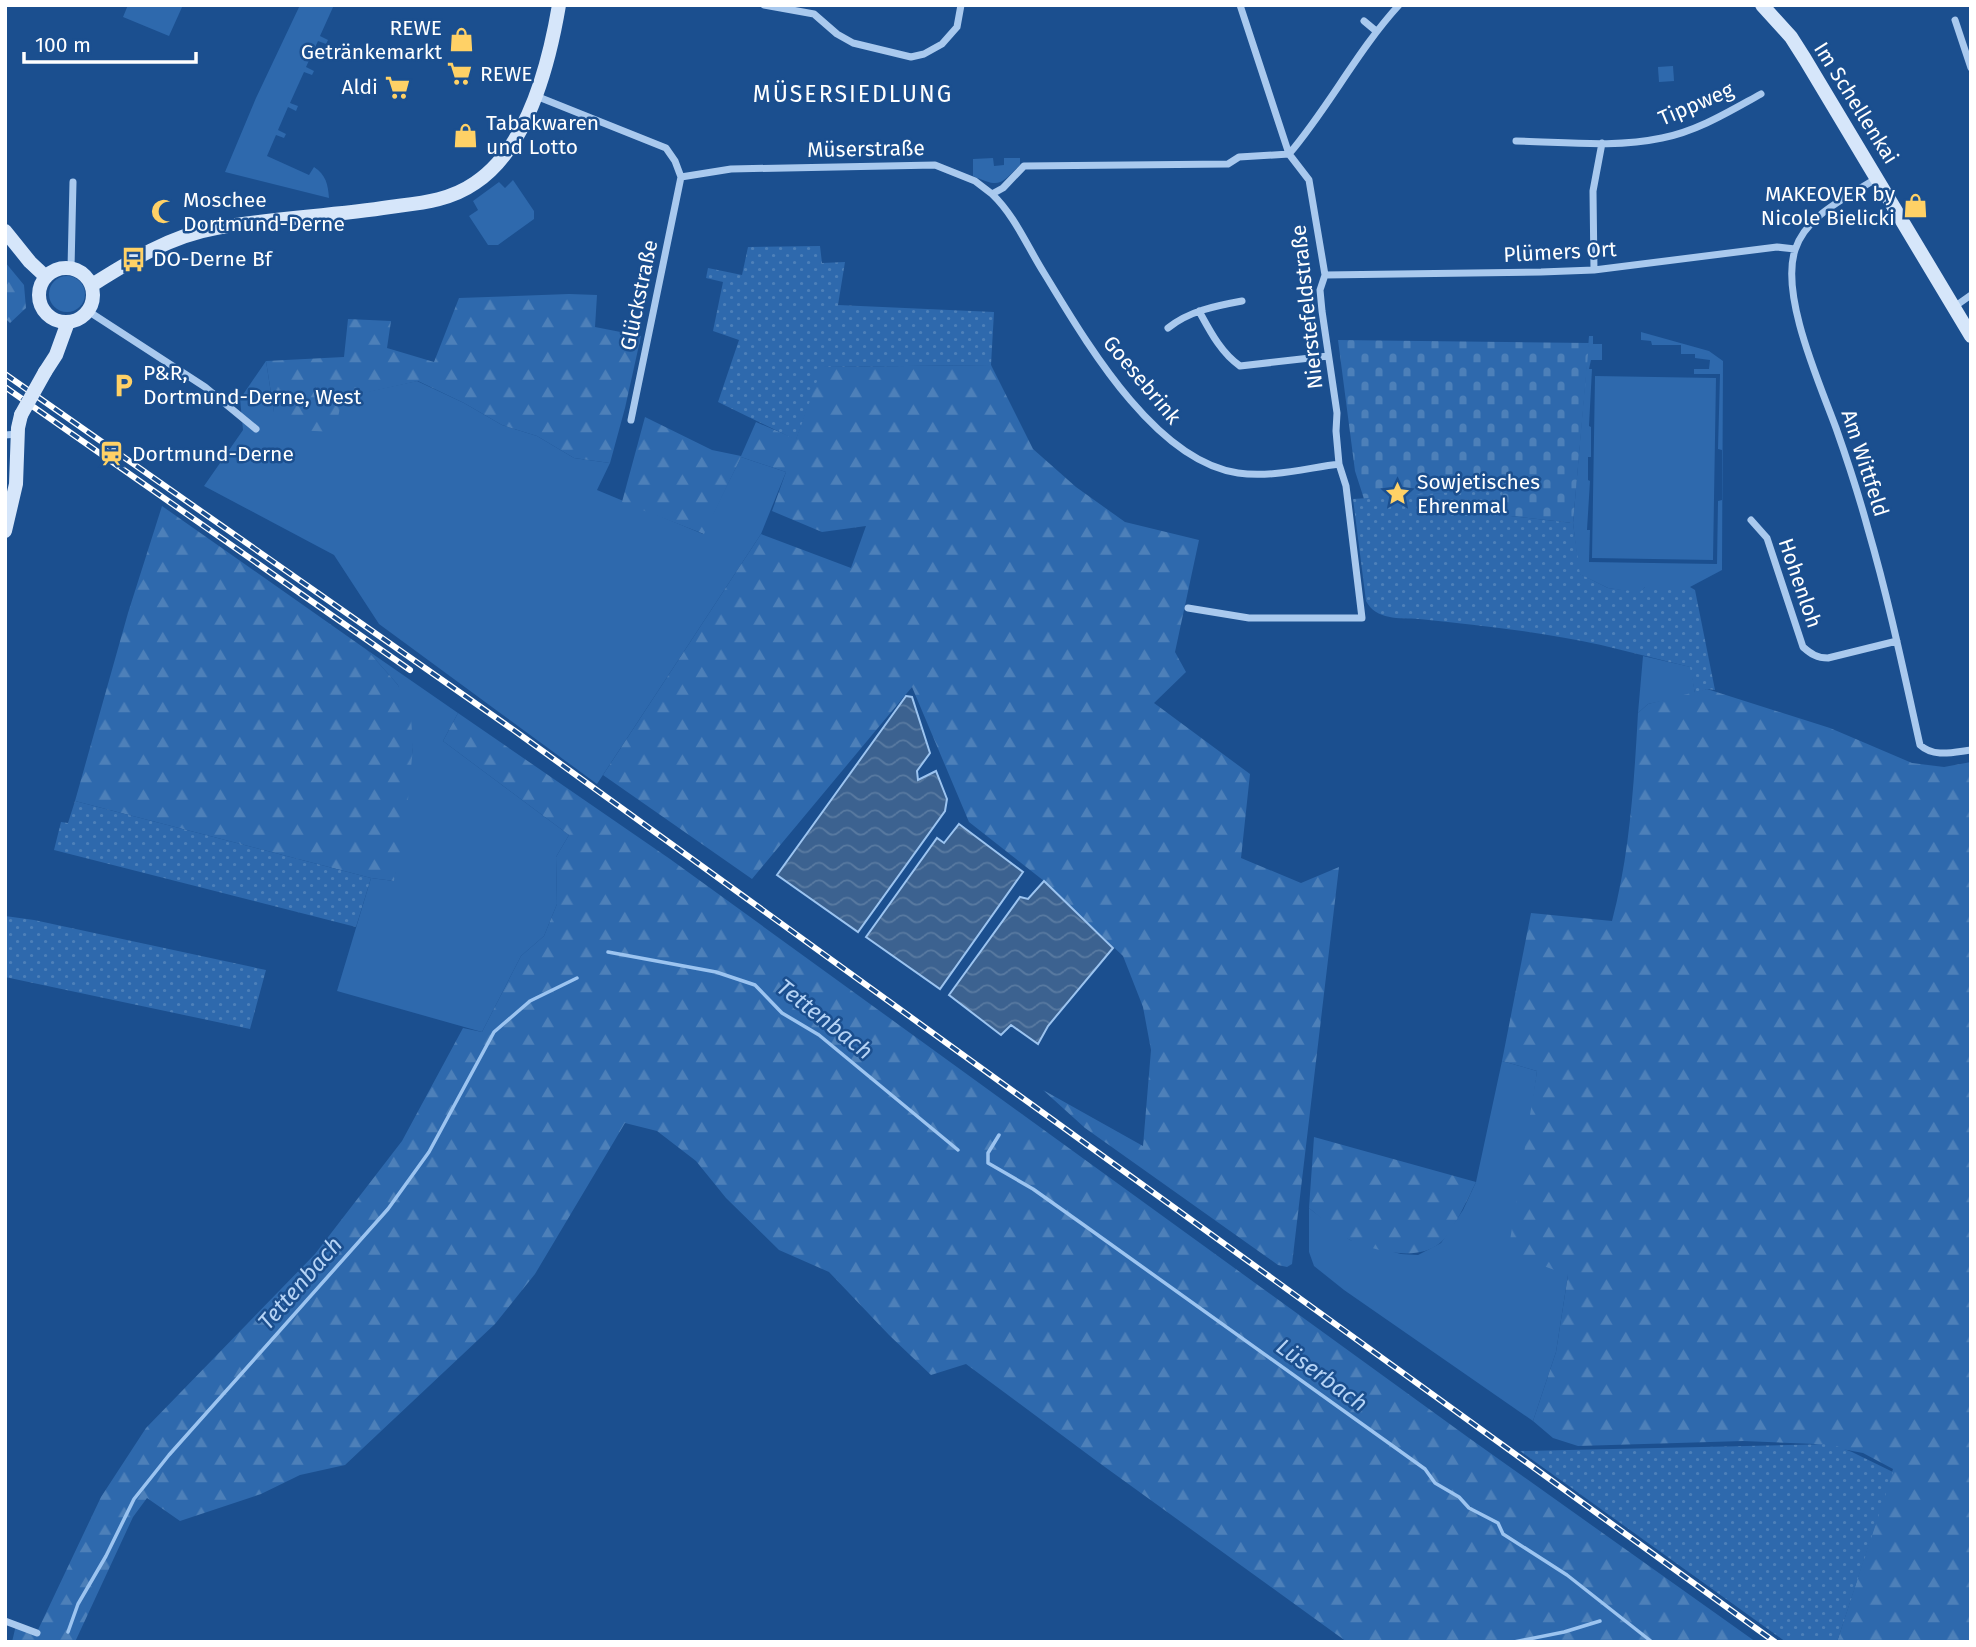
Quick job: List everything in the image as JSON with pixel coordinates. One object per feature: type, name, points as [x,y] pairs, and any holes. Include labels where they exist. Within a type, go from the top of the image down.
[{"type":"main road","points":[[92,285],[114,270],[169,242],[204,230],[438,201],[459,193],[477,182],[507,150],[536,96],[549,58],[559,5]]},
{"type":"main road","name":"Im Schellenkai","points":[[1762,5],[1790,37],[1971,336]]},
{"type":"main road","points":[[5,231],[46,277]]},
{"type":"main road","points":[[71,268],[84,274],[92,285],[93,298],[88,311],[76,320],[68,322],[49,316],[42,306],[40,292],[46,277],[56,270],[71,268]]},
{"type":"main road","points":[[5,531],[16,484],[9,433],[56,355],[68,322]]},
{"type":"street","points":[[764,5],[815,9],[837,34],[853,43],[911,57],[924,54],[942,44],[957,27],[961,5]]},
{"type":"street","name":"Nierstefeldstraße","points":[[1188,608],[1249,618],[1362,618],[1346,486],[1339,464],[1336,413],[1321,290],[1325,275],[1309,180],[1289,154],[1240,5]]},
{"type":"street","points":[[992,194],[1003,188],[1024,166],[1228,164],[1239,157],[1289,154],[1376,31],[1399,5]]},
{"type":"street","points":[[1955,20],[1971,68]]},
{"type":"street","points":[[1364,21],[1376,31]]},
{"type":"street","name":"Tippweg","points":[[1516,141],[1640,142],[1684,132],[1761,94]]},
{"type":"street","points":[[536,96],[666,148],[675,160],[681,177]]},
{"type":"street","points":[[1594,270],[1593,191],[1601,143]]},
{"type":"street","name":"Müserstraße","points":[[681,177],[732,169],[935,165],[975,181],[992,194]]},
{"type":"street","name":"Glückstraße","points":[[631,420],[681,177]]},
{"type":"street","points":[[1795,249],[1813,222],[1877,177]]},
{"type":"street","points":[[71,268],[73,182]]},
{"type":"street","name":"Goesebrink","points":[[992,194],[1008,210],[1064,307],[1111,376],[1158,429],[1187,453],[1215,468],[1239,473],[1259,474],[1339,464]]},
{"type":"street","name":"Plümers Ort","points":[[1325,275],[1594,270],[1777,247],[1795,249]]},
{"type":"street","name":"Am Wittfeld","points":[[1795,249],[1793,278],[1796,310],[1808,355],[1868,527],[1920,746],[1927,751],[1938,753],[1971,750]]},
{"type":"street","points":[[1954,307],[1971,295]]},
{"type":"street","points":[[1168,328],[1181,318],[1199,311],[1242,301]]},
{"type":"street","points":[[88,311],[205,387],[256,429]]},
{"type":"street","points":[[1199,311],[1214,338],[1231,360],[1240,366],[1328,356]]},
{"type":"street","name":"Hohenloh","points":[[1751,520],[1767,538],[1803,647],[1811,655],[1828,657],[1897,641]]},
{"type":"street","points":[[5,1621],[37,1633]]},
{"type":"green space","points":[[128,5],[183,5],[169,36],[123,17]]},
{"type":"green space","points":[[300,5],[334,5],[320,36],[328,40],[326,44],[318,41],[306,67],[314,71],[312,75],[304,72],[290,103],[298,106],[296,111],[288,107],[278,130],[286,134],[284,138],[276,135],[267,156],[309,175],[314,167],[326,180],[329,198],[225,172]]},
{"type":"green space","points":[[1673,66],[1674,81],[1659,82],[1658,67]]},
{"type":"green space","points":[[993,158],[994,166],[1004,165],[1004,158],[1020,158],[1020,165],[999,182],[989,182],[973,176],[973,159]]},
{"type":"green space","points":[[513,180],[534,211],[534,219],[498,245],[488,245],[469,216],[478,210],[473,201],[499,182],[505,188]]},
{"type":"green space","points":[[820,246],[822,263],[845,262],[838,305],[994,312],[991,365],[822,367],[796,440],[718,402],[739,340],[713,331],[723,282],[706,278],[708,268],[742,275],[748,247]]},
{"type":"green space","points":[[5,262],[24,285],[26,308],[10,323],[5,318]]},
{"type":"green space","points":[[67,276],[80,281],[85,294],[80,307],[67,312],[54,307],[49,294],[54,281]]},
{"type":"green space","points":[[597,295],[595,327],[641,336],[610,463],[574,458],[537,436],[502,425],[418,381],[342,398],[335,432],[294,430],[274,412],[266,361],[344,357],[348,319],[391,321],[387,348],[434,362],[459,298]]},
{"type":"green space","points":[[1641,332],[1709,351],[1723,361],[1722,570],[1690,587],[1645,587],[1640,593],[1608,588],[1579,574],[1573,523],[1589,336],[1593,336],[1593,344],[1602,344],[1602,360],[1591,360],[1589,369],[1592,369],[1589,426],[1591,457],[1588,457],[1589,562],[1717,564],[1718,501],[1722,500],[1722,450],[1718,449],[1720,374],[1694,374],[1694,369],[1709,369],[1710,360],[1695,358],[1695,354],[1681,354],[1681,345],[1652,345],[1651,341],[1641,340]]},
{"type":"green space","points":[[1338,340],[1589,343],[1573,523],[1501,515],[1503,489],[1364,499],[1355,471]]},
{"type":"green space","points":[[266,361],[274,412],[417,381],[502,425],[537,436],[574,458],[610,463],[597,490],[703,534],[741,457],[786,472],[761,534],[597,784],[379,624],[334,555],[204,486],[243,430],[240,399]]},
{"type":"green space","points":[[991,365],[1033,449],[1076,487],[1125,522],[1199,540],[1175,652],[1186,672],[1154,703],[1250,774],[1241,858],[1301,883],[1339,867],[1292,1264],[1287,1267],[1278,1265],[1085,1128],[1043,1090],[1143,1146],[1151,1050],[1143,1007],[1123,956],[1044,881],[969,822],[912,687],[752,879],[603,775],[761,534],[851,568],[866,526],[822,532],[772,511],[786,472],[741,457],[704,534],[622,502],[645,417],[712,450],[741,456],[756,422],[796,439],[821,367]]},
{"type":"green space","points":[[1595,376],[1716,378],[1713,560],[1592,558]]},
{"type":"green space","points":[[1503,489],[1501,515],[1573,523],[1580,574],[1608,588],[1640,592],[1645,587],[1690,587],[1695,590],[1715,690],[1707,689],[1695,694],[1690,667],[1612,648],[1510,629],[1389,617],[1370,607],[1366,601],[1353,499]]},
{"type":"green space","points":[[162,506],[367,650],[398,685],[411,717],[413,747],[405,831],[394,881],[371,878],[75,801],[128,613]]},
{"type":"green space","points":[[367,650],[458,713],[443,741],[569,835],[556,857],[557,904],[544,936],[521,956],[482,1032],[337,991],[371,878],[394,881],[413,747],[398,685]]},
{"type":"green space","points":[[1643,656],[1691,667],[1695,694],[1648,704],[1638,713]]},
{"type":"green space","points":[[1707,689],[1830,728],[1912,763],[1944,767],[1971,762],[1971,1642],[1837,1642],[1893,1469],[1863,1453],[1815,1444],[1743,1441],[1578,1446],[1553,1438],[1533,1421],[1556,1352],[1568,1275],[1508,1253],[1537,1071],[1502,1061],[1531,913],[1612,921],[1627,844],[1638,713],[1648,704]]},
{"type":"green space","points":[[458,713],[670,859],[1469,1438],[1756,1642],[1347,1642],[966,1364],[931,1375],[829,1272],[779,1250],[726,1198],[696,1161],[657,1131],[625,1123],[535,1274],[495,1324],[345,1465],[300,1475],[261,1494],[180,1521],[147,1498],[133,1517],[75,1642],[12,1642],[16,1625],[37,1632],[101,1497],[146,1428],[315,1254],[402,1141],[463,1028],[482,1032],[521,956],[544,936],[557,904],[556,857],[569,835],[443,741]]},
{"type":"green space","points":[[75,801],[371,878],[356,927],[54,850],[61,822],[68,823]]},
{"type":"green space","points":[[5,916],[266,970],[250,1029],[5,977]]},
{"type":"green space","points":[[1502,1061],[1537,1071],[1533,1101],[1568,1275],[1556,1352],[1533,1421],[1344,1290],[1314,1266],[1309,1252],[1309,1208],[1350,1240],[1401,1254],[1418,1255],[1441,1243],[1463,1210],[1476,1182]]},
{"type":"green space","points":[[1314,1137],[1476,1182],[1445,1238],[1431,1249],[1397,1253],[1373,1248],[1346,1238],[1309,1208]]},
{"type":"green space","points":[[1831,1444],[1893,1472],[1837,1642],[1786,1642],[1520,1451]]},
{"type":"water","points":[[906,696],[912,697],[930,753],[917,771],[918,780],[936,771],[947,799],[945,811],[858,932],[777,875]]},
{"type":"water","points":[[959,824],[1023,872],[940,989],[866,937],[937,838],[944,843]]},
{"type":"water","points":[[1044,881],[1113,948],[1048,1026],[1038,1044],[1011,1025],[1001,1035],[949,995],[1020,897],[1028,899]]},
{"type":"waterway","name":"Tettenbach","points":[[608,952],[716,972],[755,985],[782,1013],[819,1035],[958,1150]]},
{"type":"waterway","name":"Tettenbach","points":[[68,1632],[78,1604],[106,1556],[134,1499],[169,1455],[388,1209],[429,1152],[494,1032],[530,1001],[577,978]]},
{"type":"waterway","name":"Lüserbach","points":[[999,1135],[988,1153],[988,1163],[1033,1189],[1425,1469],[1435,1483],[1459,1497],[1469,1508],[1498,1523],[1503,1534],[1567,1575],[1652,1642]]},
{"type":"waterway","points":[[1514,1642],[1564,1632],[1600,1621]]},
{"type":"railway","points":[[5,374],[515,731],[1775,1642]]},
{"type":"railway","points":[[5,387],[410,670]]},
{"type":"place","name":"REWE Getränkemarkt","points":[[462,40]]},
{"type":"place","name":"REWE","points":[[460,74]]},
{"type":"place","name":"Aldi","points":[[398,87]]},
{"type":"place","name":"Tabakwaren und Lotto","points":[[466,135]]},
{"type":"place","name":"MAKEOVER by Nicole Bielicki","points":[[1915,206]]},
{"type":"place","name":"Moschee Dortmund-Derne","points":[[163,212]]},
{"type":"place","name":"DO-Derne Bf","points":[[133,259]]},
{"type":"place","name":"P&R, Dortmund-Derne, West","points":[[123,385]]},
{"type":"place","name":"Dortmund-Derne","points":[[112,454]]},
{"type":"place","name":"Sowjetisches Ehrenmal","points":[[1397,494]]},
{"type":"district","name":"MÜSERSIEDLUNG","points":[[853,94]]}]
